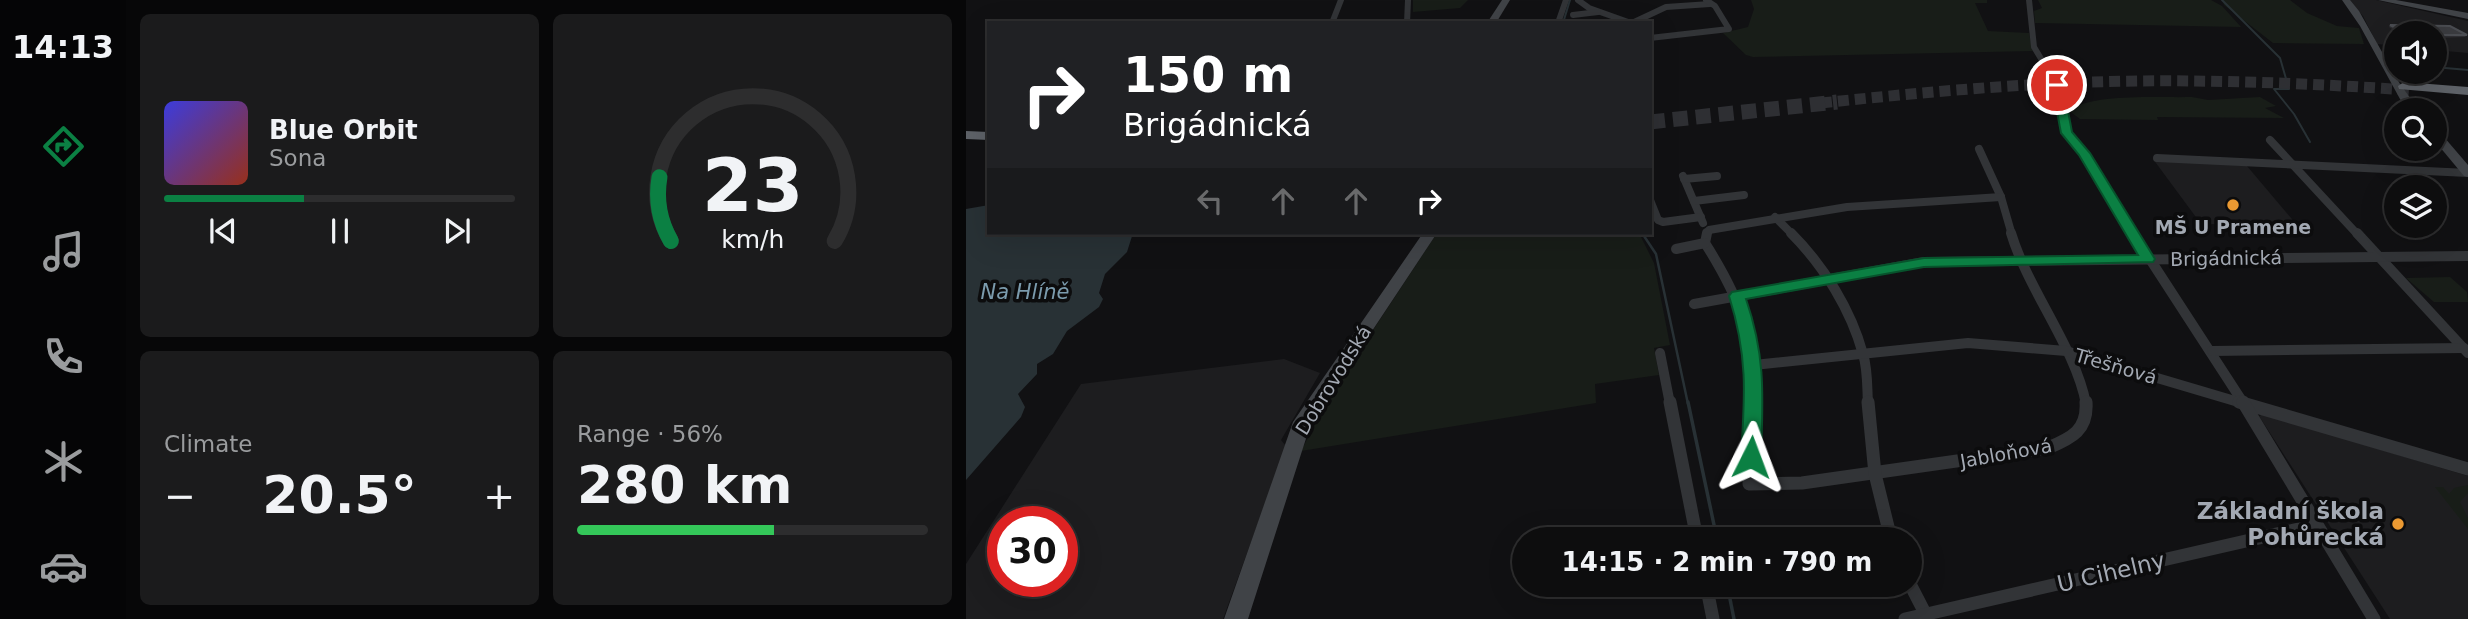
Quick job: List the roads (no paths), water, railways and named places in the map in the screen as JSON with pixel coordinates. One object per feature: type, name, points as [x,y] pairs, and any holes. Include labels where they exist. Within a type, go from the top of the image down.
[{"type":"highway","points":[[2453,89],[2468,94],[2409,90],[2453,89]]},
{"type":"highway","points":[[966,129],[987,130]]},
{"type":"highway","points":[[966,135],[987,136]]},
{"type":"main road","points":[[1492,21],[1506,0]]},
{"type":"main road","points":[[2346,0],[2365,24],[2396,88],[2404,98]]},
{"type":"main road","points":[[2382,0],[2468,16]]},
{"type":"main road","points":[[2447,148],[2468,173]]},
{"type":"main road","name":"Dobrovodská","points":[[1236,619],[1302,422],[1429,235]]},
{"type":"street","points":[[1333,21],[1341,0]]},
{"type":"street","points":[[1407,21],[1408,0]]},
{"type":"street","points":[[1559,21],[1566,0]]},
{"type":"street","points":[[1578,0],[1589,8],[1626,21]]},
{"type":"street","points":[[1659,0],[1666,7]]},
{"type":"street","points":[[2029,0],[2035,47],[2061,92],[2067,133],[2084,153],[2148,259],[2244,403],[2374,619]]},
{"type":"street","points":[[1636,21],[1666,7],[1708,2],[1716,6],[1729,29],[1652,38]]},
{"type":"street","points":[[1573,15],[1601,12]]},
{"type":"street","points":[[2270,140],[2466,350]]},
{"type":"street","name":"Jabloňová","points":[[1754,365],[1749,484],[1802,483],[1875,474],[2048,448],[2070,439],[2083,426],[2087,400],[2066,351],[2019,259],[2001,197],[1979,149]]},
{"type":"street","points":[[2157,158],[2468,173]]},
{"type":"street","points":[[1717,176],[1684,177],[1701,217],[1706,237],[1737,296],[1749,332],[1754,365]]},
{"type":"street","points":[[1694,201],[1744,195]]},
{"type":"street","points":[[1676,249],[1706,237],[1775,217],[1872,204],[2001,197]]},
{"type":"street","points":[[1652,205],[1658,220],[1663,222],[1701,217]]},
{"type":"street","points":[[1775,217],[1810,253],[1849,312],[1864,356],[1875,474],[1888,527]]},
{"type":"street","name":"Brigádnická","points":[[1693,304],[1828,277],[1924,262],[2468,256]]},
{"type":"street","name":"Třešňová","points":[[1754,365],[1864,356],[1968,343],[2066,351],[2468,469]]},
{"type":"street","points":[[2211,351],[2466,350]]},
{"type":"street","points":[[1660,353],[1695,527]]},
{"type":"street","name":"U Cihelny","points":[[1905,619],[1926,617],[2316,525]]},
{"type":"street","points":[[1709,597],[1713,619]]},
{"type":"street","points":[[1916,597],[1926,617]]},
{"type":"water","name":"Na Hlíně","points":[[987,205],[987,235],[1132,235],[1127,252],[1105,274],[1099,293],[1103,299],[1099,307],[1067,331],[1053,354],[1037,364],[1037,374],[1018,394],[1025,407],[1021,417],[966,480],[966,209]]},
{"type":"waterway","points":[[1564,21],[1570,0]]},
{"type":"waterway","points":[[2222,0],[2280,58],[2289,89],[2274,89],[2294,114],[2310,142]]},
{"type":"waterway","points":[[2447,68],[2468,70]]},
{"type":"waterway","points":[[1643,235],[1656,254],[1688,404]]},
{"type":"waterway","points":[[1688,402],[1714,527]]},
{"type":"waterway","points":[[1730,597],[1734,619]]},
{"type":"tunnel","points":[[1821,103],[1979,88],[2098,82],[2240,82],[2409,90]]},
{"type":"tunnel","points":[[1652,122],[1837,102]]},
{"type":"place","name":"MŠ U Pramene","points":[[2233,205]]},
{"type":"place","name":"Základní škola Pohůrecká","points":[[2398,524]]}]
